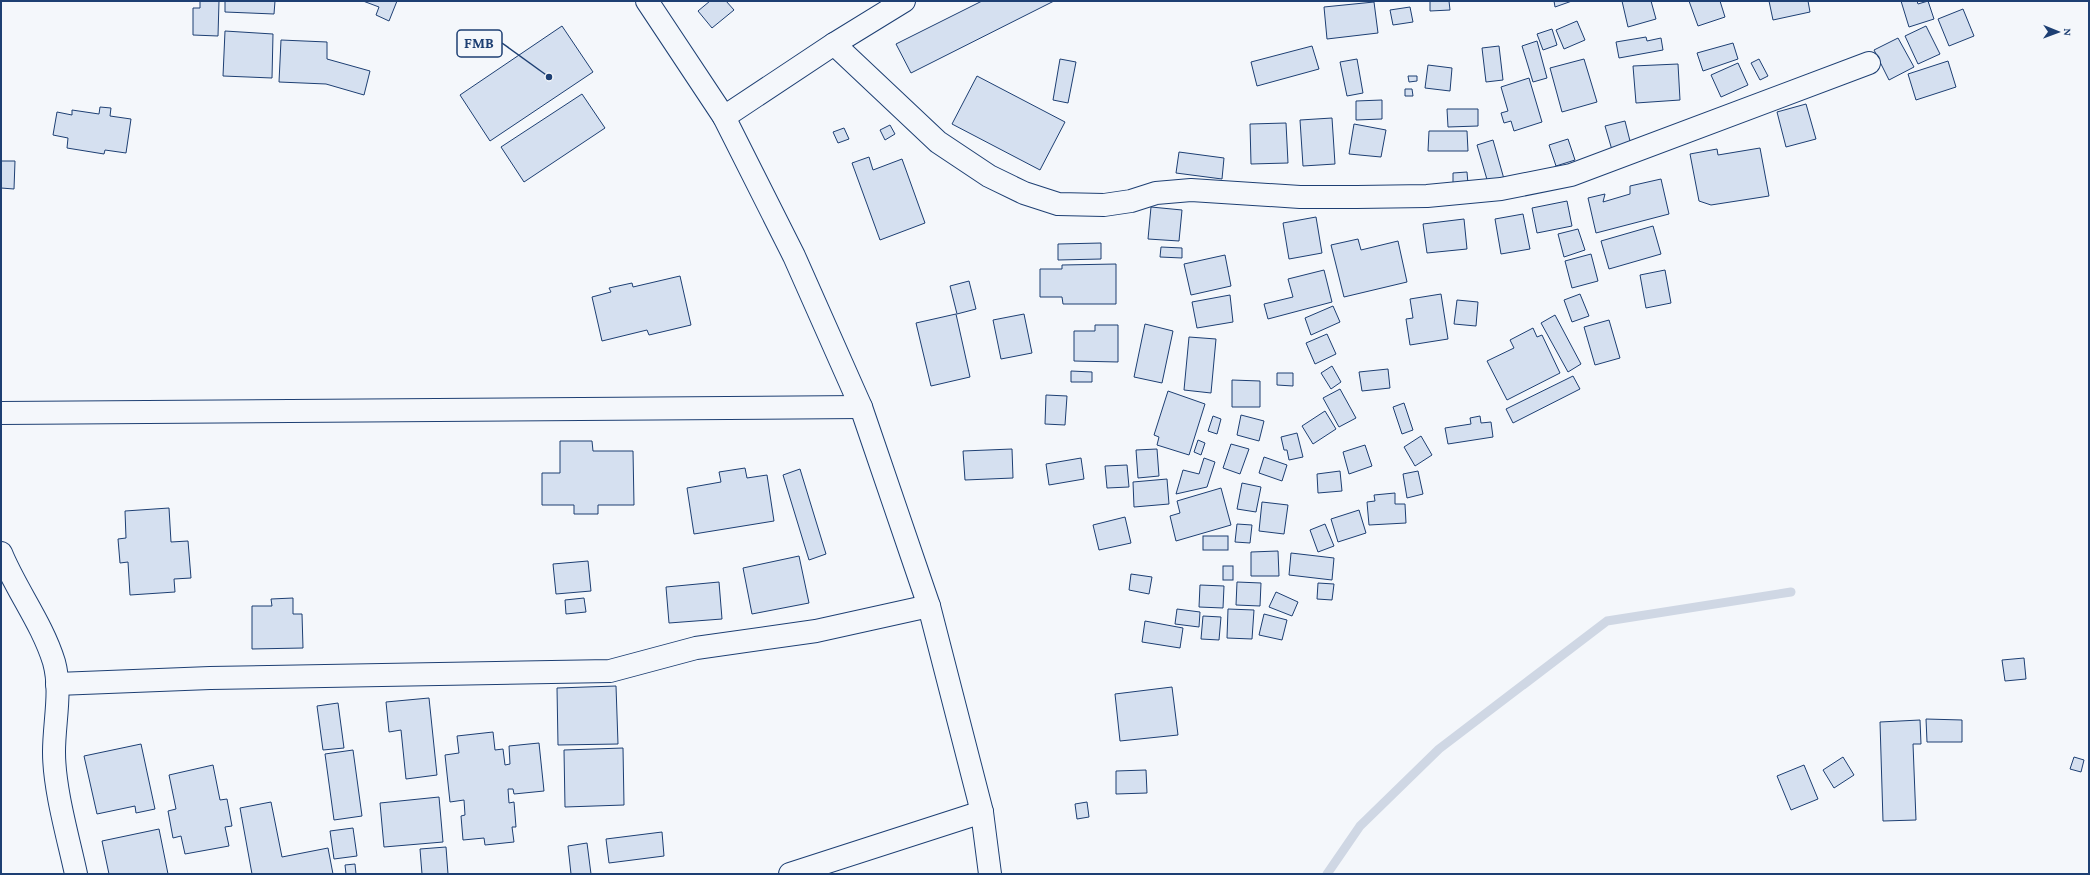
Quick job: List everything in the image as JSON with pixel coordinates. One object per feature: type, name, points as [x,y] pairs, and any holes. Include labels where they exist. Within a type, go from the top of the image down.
[{"type":"street","points":[[647,1],[724,117],[794,256],[861,407],[929,606],[982,812],[990,874]]},
{"type":"street","points":[[724,117],[834,44],[904,1]]},
{"type":"street","points":[[834,44],[938,142],[989,176],[1024,193],[1058,204],[1104,205],[1131,201],[1156,193],[1191,190],[1300,197],[1427,196],[1501,190],[1571,175],[1869,63]]},
{"type":"street","points":[[1,413],[861,407]]},
{"type":"street","points":[[1,553],[6,566],[46,641],[54,663],[58,708],[54,753],[61,806],[76,874]]},
{"type":"street","points":[[57,684],[210,678],[610,670],[696,648],[816,631],[929,606]]},
{"type":"street","points":[[790,874],[982,812]]},
{"type":"building","points":[[200,1],[219,1],[218,36],[193,35],[193,8],[200,8]]},
{"type":"building","points":[[225,1],[275,1],[274,14],[225,12]]},
{"type":"building","points":[[363,1],[397,1],[389,21],[376,15],[379,7]]},
{"type":"building","points":[[710,1],[726,1],[734,10],[712,28],[698,11]]},
{"type":"building","points":[[982,1],[1054,1],[911,73],[896,44]]},
{"type":"building","points":[[1430,1],[1449,1],[1450,10],[1430,11]]},
{"type":"building","points":[[1554,1],[1572,1],[1555,7]]},
{"type":"building","points":[[1622,1],[1651,1],[1656,19],[1628,27]]},
{"type":"building","points":[[1689,1],[1720,1],[1725,17],[1698,26]]},
{"type":"building","points":[[1769,1],[1808,1],[1810,12],[1773,20]]},
{"type":"building","points":[[1901,1],[1917,1],[1918,4],[1928,1],[1934,19],[1909,27]]},
{"type":"building","points":[[1374,2],[1378,33],[1327,39],[1324,7]]},
{"type":"building","points":[[1410,7],[1413,22],[1393,25],[1390,10]]},
{"type":"building","points":[[1963,9],[1974,36],[1949,46],[1938,19]]},
{"type":"building","points":[[1577,21],[1585,40],[1564,49],[1556,30]]},
{"type":"building","points":[[562,26],[593,72],[490,141],[460,95]]},
{"type":"building","points":[[1926,26],[1940,54],[1918,64],[1905,36]]},
{"type":"building","points":[[1552,29],[1557,45],[1543,50],[1537,34]]},
{"type":"building","points":[[225,31],[273,34],[272,78],[223,76]]},
{"type":"building","points":[[1646,37],[1647,41],[1661,38],[1663,50],[1619,58],[1616,42]]},
{"type":"building","points":[[1898,38],[1914,67],[1889,80],[1874,50]]},
{"type":"building","points":[[281,40],[327,42],[327,59],[370,71],[364,95],[326,84],[279,82]]},
{"type":"building","points":[[1537,41],[1547,78],[1533,82],[1522,46]]},
{"type":"building","points":[[1733,43],[1738,59],[1703,71],[1697,53]]},
{"type":"building","points":[[1312,46],[1319,69],[1257,86],[1251,62]]},
{"type":"building","points":[[1499,46],[1503,80],[1486,82],[1482,48]]},
{"type":"building","points":[[1060,59],[1076,62],[1068,103],[1053,100]]},
{"type":"building","points":[[1357,59],[1363,93],[1347,96],[1340,62]]},
{"type":"building","points":[[1584,59],[1597,102],[1562,112],[1550,68]]},
{"type":"building","points":[[1759,59],[1768,76],[1760,80],[1751,63]]},
{"type":"building","points":[[1948,61],[1956,87],[1916,100],[1908,74]]},
{"type":"building","points":[[1738,63],[1748,85],[1721,97],[1711,75]]},
{"type":"building","points":[[1678,64],[1680,100],[1636,103],[1633,66]]},
{"type":"building","points":[[1428,65],[1452,68],[1450,91],[1425,88]]},
{"type":"building","points":[[977,76],[1065,122],[1040,170],[952,124]]},
{"type":"building","points":[[1408,76],[1417,76],[1417,81],[1409,82]]},
{"type":"building","points":[[1529,78],[1542,122],[1514,131],[1511,121],[1504,123],[1501,113],[1508,111],[1501,87]]},
{"type":"building","points":[[1405,89],[1412,89],[1413,96],[1405,96]]},
{"type":"building","points":[[582,94],[605,128],[524,182],[501,147]]},
{"type":"building","points":[[1382,100],[1382,119],[1356,120],[1356,101]]},
{"type":"building","points":[[1806,104],[1816,139],[1786,147],[1777,112]]},
{"type":"building","points":[[100,107],[111,108],[110,116],[131,119],[126,153],[105,150],[104,154],[67,148],[68,138],[53,135],[57,112],[72,115],[72,110],[99,114]]},
{"type":"building","points":[[1447,109],[1478,109],[1478,126],[1448,127]]},
{"type":"building","points":[[1332,118],[1335,164],[1303,166],[1300,120]]},
{"type":"building","points":[[1625,121],[1631,145],[1612,150],[1605,126]]},
{"type":"building","points":[[1286,123],[1288,163],[1251,164],[1250,124]]},
{"type":"building","points":[[1354,124],[1386,130],[1381,157],[1349,154]]},
{"type":"building","points":[[890,125],[895,134],[885,140],[880,130]]},
{"type":"building","points":[[844,128],[849,139],[838,143],[833,132]]},
{"type":"building","points":[[1429,131],[1467,131],[1468,151],[1428,151]]},
{"type":"building","points":[[1568,139],[1575,160],[1556,166],[1549,145]]},
{"type":"building","points":[[1493,140],[1504,179],[1488,183],[1477,145]]},
{"type":"building","points":[[1760,148],[1769,196],[1711,205],[1699,201],[1690,154],[1717,149],[1718,155]]},
{"type":"building","points":[[1179,152],[1224,158],[1222,179],[1176,173]]},
{"type":"building","points":[[869,157],[873,170],[902,159],[925,223],[880,240],[852,163]]},
{"type":"building","points":[[1,161],[15,161],[14,189],[1,188]]},
{"type":"building","points":[[1467,172],[1468,184],[1453,185],[1453,173]]},
{"type":"building","points":[[1661,179],[1669,214],[1596,233],[1588,198],[1605,194],[1603,202],[1630,194],[1630,186]]},
{"type":"building","points":[[1567,201],[1572,226],[1537,233],[1532,208]]},
{"type":"building","points":[[1151,207],[1182,210],[1179,241],[1148,239]]},
{"type":"building","points":[[1523,214],[1530,249],[1501,254],[1495,219]]},
{"type":"building","points":[[1316,217],[1322,253],[1289,259],[1283,223]]},
{"type":"building","points":[[1464,219],[1467,249],[1427,253],[1423,224]]},
{"type":"building","points":[[1653,226],[1661,254],[1609,269],[1601,241]]},
{"type":"building","points":[[1578,229],[1585,250],[1564,257],[1558,234]]},
{"type":"building","points":[[1358,239],[1361,250],[1398,241],[1407,282],[1344,297],[1331,245]]},
{"type":"building","points":[[1101,243],[1101,259],[1058,260],[1058,244]]},
{"type":"building","points":[[1161,247],[1182,248],[1182,258],[1160,257]]},
{"type":"building","points":[[1591,254],[1598,281],[1572,288],[1565,261]]},
{"type":"building","points":[[1225,255],[1231,286],[1191,295],[1184,264]]},
{"type":"building","points":[[1116,264],[1116,304],[1063,304],[1062,297],[1040,297],[1040,269],[1062,269],[1062,265]]},
{"type":"building","points":[[1324,270],[1332,302],[1268,319],[1264,304],[1293,297],[1288,279]]},
{"type":"building","points":[[1665,270],[1671,303],[1646,308],[1640,275]]},
{"type":"building","points":[[680,276],[691,325],[649,335],[647,330],[602,341],[592,297],[611,292],[609,288],[632,283],[633,287]]},
{"type":"building","points":[[969,281],[976,309],[957,314],[950,286]]},
{"type":"building","points":[[1441,294],[1448,339],[1410,345],[1406,319],[1413,318],[1410,299]]},
{"type":"building","points":[[1580,294],[1589,316],[1572,322],[1564,300]]},
{"type":"building","points":[[1230,295],[1233,322],[1197,328],[1192,302]]},
{"type":"building","points":[[1457,300],[1478,302],[1476,326],[1454,324]]},
{"type":"building","points":[[1333,306],[1340,322],[1311,335],[1305,318]]},
{"type":"building","points":[[956,314],[970,377],[931,386],[916,323]]},
{"type":"building","points":[[1024,314],[1032,353],[1001,359],[993,320]]},
{"type":"building","points":[[1555,315],[1581,364],[1568,372],[1541,323]]},
{"type":"building","points":[[1609,320],[1620,358],[1595,365],[1584,327]]},
{"type":"building","points":[[1145,324],[1173,331],[1162,383],[1134,377]]},
{"type":"building","points":[[1095,325],[1118,325],[1118,362],[1074,361],[1074,331],[1095,331]]},
{"type":"building","points":[[1533,328],[1537,337],[1542,335],[1560,373],[1507,400],[1487,361],[1514,348],[1510,340]]},
{"type":"building","points":[[1327,334],[1336,354],[1315,364],[1306,343]]},
{"type":"building","points":[[1189,337],[1216,339],[1211,393],[1184,390]]},
{"type":"building","points":[[1332,366],[1341,382],[1331,389],[1321,373]]},
{"type":"building","points":[[1388,369],[1390,388],[1362,391],[1359,372]]},
{"type":"building","points":[[1071,371],[1092,372],[1092,382],[1071,382]]},
{"type":"building","points":[[1277,373],[1293,373],[1293,386],[1277,385]]},
{"type":"building","points":[[1573,376],[1580,389],[1513,423],[1506,409]]},
{"type":"building","points":[[1232,380],[1260,381],[1260,407],[1232,407]]},
{"type":"building","points":[[1340,389],[1356,418],[1339,427],[1323,398]]},
{"type":"building","points":[[1168,391],[1205,404],[1189,455],[1157,445],[1159,437],[1154,435]]},
{"type":"building","points":[[1046,395],[1067,396],[1065,425],[1045,424]]},
{"type":"building","points":[[1404,403],[1413,430],[1402,434],[1393,407]]},
{"type":"building","points":[[1325,411],[1336,429],[1313,444],[1302,426]]},
{"type":"building","points":[[1241,415],[1264,421],[1259,441],[1237,435]]},
{"type":"building","points":[[1213,416],[1221,419],[1217,434],[1208,431]]},
{"type":"building","points":[[1480,416],[1481,423],[1491,422],[1493,437],[1448,444],[1445,428],[1471,424],[1470,418]]},
{"type":"building","points":[[1297,433],[1303,457],[1289,460],[1287,450],[1284,450],[1281,437]]},
{"type":"building","points":[[1421,436],[1432,455],[1415,466],[1404,447]]},
{"type":"building","points":[[1198,440],[1205,443],[1201,455],[1194,452]]},
{"type":"building","points":[[560,441],[592,441],[593,451],[633,451],[634,505],[598,505],[598,514],[574,514],[574,505],[542,505],[542,473],[560,473]]},
{"type":"building","points":[[1231,444],[1249,449],[1240,474],[1223,468]]},
{"type":"building","points":[[1365,445],[1372,466],[1349,474],[1343,452]]},
{"type":"building","points":[[1012,449],[1013,478],[965,480],[963,451]]},
{"type":"building","points":[[1157,449],[1159,476],[1138,478],[1136,450]]},
{"type":"building","points":[[1264,457],[1287,465],[1282,481],[1259,473]]},
{"type":"building","points":[[1081,458],[1084,479],[1049,485],[1046,464]]},
{"type":"building","points":[[1204,458],[1215,462],[1207,487],[1176,494],[1183,470],[1199,474]]},
{"type":"building","points":[[1127,465],[1129,487],[1107,488],[1105,466]]},
{"type":"building","points":[[745,468],[747,478],[767,475],[774,521],[694,534],[687,488],[721,482],[719,472]]},
{"type":"building","points":[[800,469],[826,554],[809,560],[783,475]]},
{"type":"building","points":[[1340,471],[1342,491],[1318,493],[1317,474]]},
{"type":"building","points":[[1418,471],[1423,494],[1407,498],[1403,474]]},
{"type":"building","points":[[1167,479],[1169,504],[1134,507],[1133,482]]},
{"type":"building","points":[[1242,483],[1261,487],[1256,512],[1237,509]]},
{"type":"building","points":[[1221,488],[1231,525],[1176,541],[1170,516],[1180,513],[1177,501]]},
{"type":"building","points":[[1395,493],[1395,504],[1405,504],[1406,523],[1369,525],[1367,502],[1375,501],[1374,495]]},
{"type":"building","points":[[1262,502],[1288,505],[1284,534],[1259,531]]},
{"type":"building","points":[[169,508],[171,542],[188,541],[191,578],[174,579],[175,592],[130,595],[128,562],[120,563],[118,539],[126,538],[125,511]]},
{"type":"building","points":[[1359,510],[1366,533],[1338,542],[1331,519]]},
{"type":"building","points":[[1125,517],[1131,543],[1099,550],[1093,525]]},
{"type":"building","points":[[1237,524],[1252,525],[1250,543],[1235,542]]},
{"type":"building","points":[[1325,524],[1334,546],[1318,552],[1310,530]]},
{"type":"building","points":[[1203,536],[1228,536],[1228,550],[1203,550]]},
{"type":"building","points":[[1278,551],[1279,576],[1251,576],[1251,552]]},
{"type":"building","points":[[1291,553],[1334,558],[1332,580],[1289,575]]},
{"type":"building","points":[[799,556],[809,603],[752,614],[743,568]]},
{"type":"building","points":[[588,561],[591,591],[556,594],[553,564]]},
{"type":"building","points":[[1223,566],[1233,566],[1233,580],[1223,580]]},
{"type":"building","points":[[1131,574],[1152,577],[1149,594],[1129,590]]},
{"type":"building","points":[[719,582],[722,619],[669,623],[666,587]]},
{"type":"building","points":[[1237,582],[1261,583],[1260,606],[1236,605]]},
{"type":"building","points":[[1318,583],[1334,584],[1332,600],[1317,599]]},
{"type":"building","points":[[1200,585],[1224,586],[1223,608],[1199,607]]},
{"type":"building","points":[[1276,592],[1298,602],[1292,616],[1269,607]]},
{"type":"building","points":[[293,598],[293,614],[302,614],[303,648],[252,649],[252,606],[272,606],[271,599]]},
{"type":"building","points":[[584,598],[586,612],[566,614],[565,600]]},
{"type":"building","points":[[1177,609],[1200,612],[1199,627],[1175,624]]},
{"type":"building","points":[[1228,609],[1254,610],[1252,639],[1227,638]]},
{"type":"building","points":[[1264,614],[1287,620],[1282,640],[1259,635]]},
{"type":"building","points":[[1203,616],[1221,617],[1219,640],[1201,639]]},
{"type":"building","points":[[1145,621],[1183,628],[1180,648],[1142,642]]},
{"type":"building","points":[[2024,658],[2026,679],[2005,681],[2002,660]]},
{"type":"building","points":[[616,686],[618,744],[558,745],[557,688]]},
{"type":"building","points":[[1172,687],[1178,735],[1120,741],[1115,694]]},
{"type":"building","points":[[429,698],[437,775],[406,779],[401,730],[389,732],[386,702]]},
{"type":"building","points":[[338,703],[344,748],[323,750],[317,706]]},
{"type":"building","points":[[1926,719],[1962,720],[1962,742],[1927,742]]},
{"type":"building","points":[[1920,720],[1921,744],[1913,744],[1916,820],[1883,821],[1880,722]]},
{"type":"building","points":[[493,732],[495,750],[503,749],[505,765],[510,764],[509,746],[539,743],[544,791],[514,794],[513,789],[508,789],[509,803],[514,802],[516,827],[512,827],[514,842],[485,845],[484,838],[463,840],[461,816],[465,815],[464,800],[450,802],[445,755],[459,753],[457,736]]},
{"type":"building","points":[[141,744],[155,809],[136,813],[135,806],[97,814],[84,756]]},
{"type":"building","points":[[623,748],[624,805],[565,807],[564,750]]},
{"type":"building","points":[[353,750],[362,816],[334,820],[325,754]]},
{"type":"building","points":[[1843,757],[1854,775],[1834,788],[1823,770]]},
{"type":"building","points":[[2074,757],[2084,760],[2081,772],[2070,769]]},
{"type":"building","points":[[213,765],[220,800],[227,799],[232,826],[225,827],[229,846],[185,854],[181,836],[173,838],[168,811],[176,809],[169,775]]},
{"type":"building","points":[[1804,765],[1818,799],[1791,810],[1777,776]]},
{"type":"building","points":[[1146,770],[1147,793],[1116,794],[1116,771]]},
{"type":"building","points":[[439,797],[443,842],[384,847],[380,803]]},
{"type":"building","points":[[271,802],[282,857],[328,848],[333,874],[252,874],[240,808]]},
{"type":"building","points":[[1087,802],[1089,817],[1077,819],[1075,804]]},
{"type":"building","points":[[353,828],[357,856],[334,859],[330,831]]},
{"type":"building","points":[[159,829],[168,874],[109,874],[102,841]]},
{"type":"building","points":[[662,832],[664,856],[609,863],[606,839]]},
{"type":"building","points":[[587,843],[591,874],[571,874],[568,846]]},
{"type":"building","points":[[446,847],[448,874],[422,874],[420,849]]},
{"type":"building","points":[[355,864],[356,874],[346,874],[345,865]]},
{"type":"waterway","points":[[1327,874],[1360,826],[1439,749],[1607,621],[1791,592]]},
{"type":"place","name":"FMB","points":[[549,77]]}]
